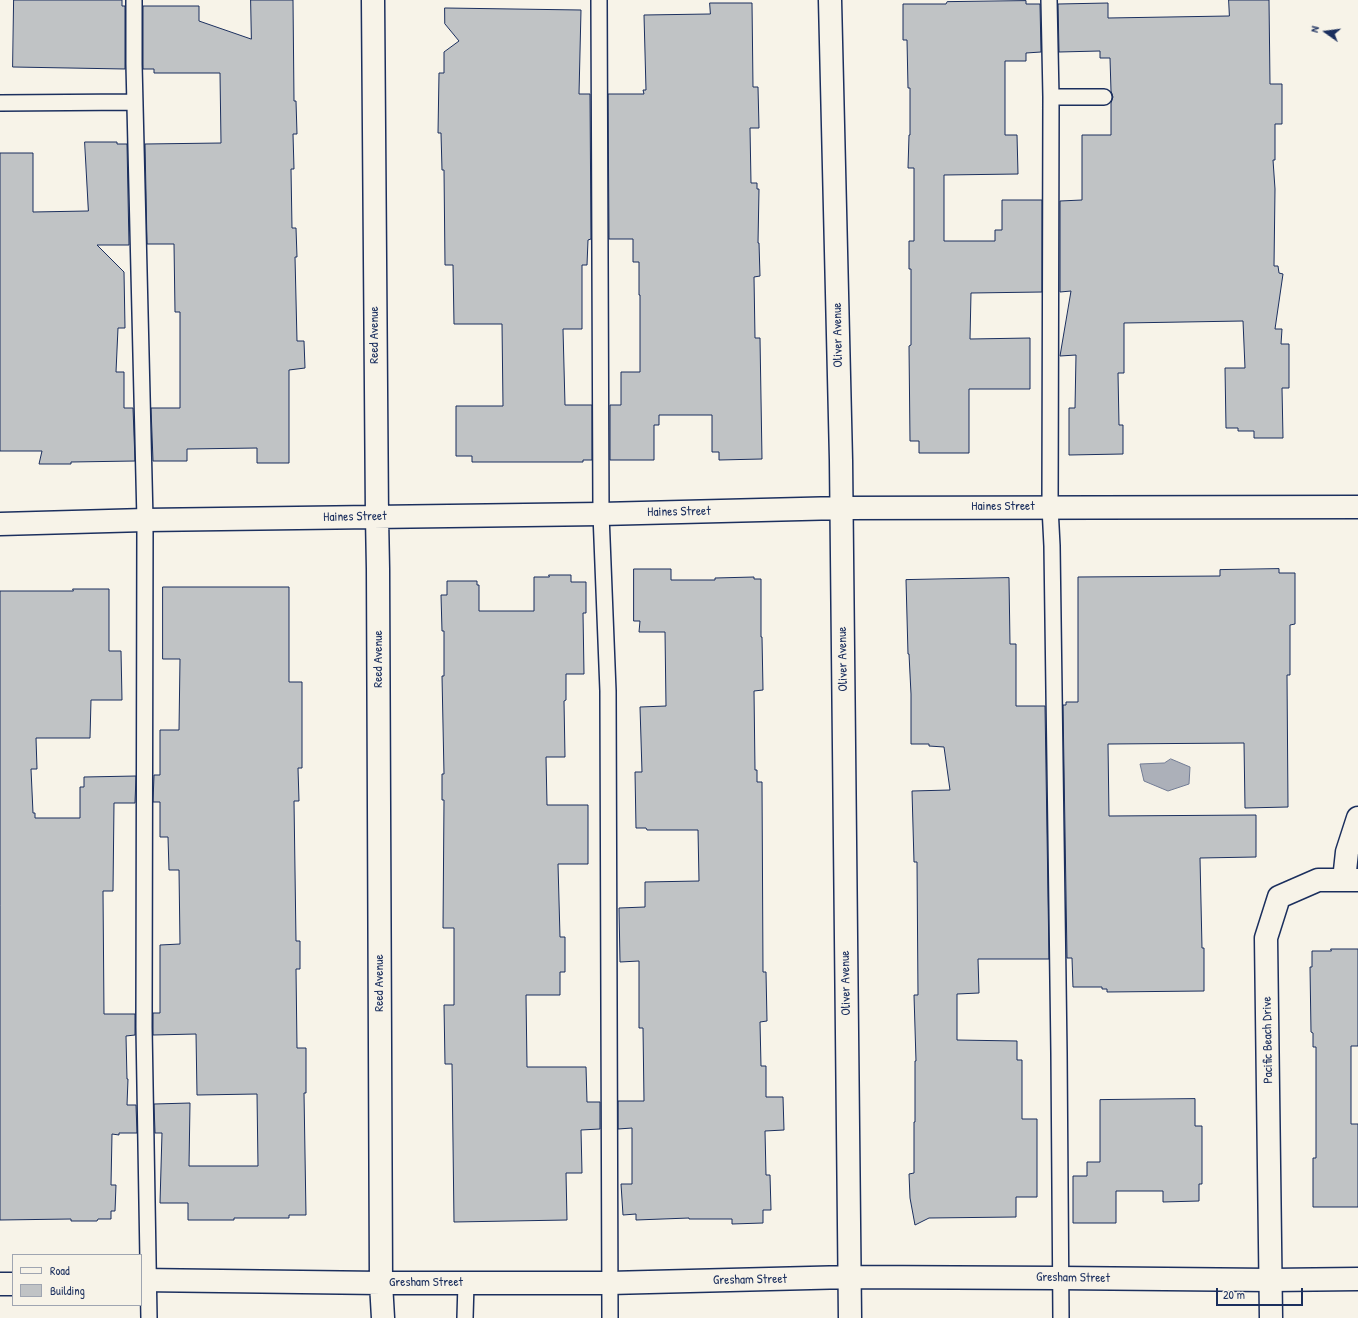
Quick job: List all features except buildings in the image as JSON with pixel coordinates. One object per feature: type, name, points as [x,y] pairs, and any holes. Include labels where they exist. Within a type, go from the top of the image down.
[{"type":"street","name":"Reed Avenue","points":[[373,0],[382,1318]]},
{"type":"street","name":"Oliver Avenue","points":[[830,0],[841,508],[850,1318]]},
{"type":"street","name":"Haines Street","points":[[0,524],[145,520],[601,514],[841,508],[1358,508]]},
{"type":"street","name":"Pacific Beach Drive","points":[[1271,1318],[1266,938],[1279,897],[1318,880],[1351,880],[1347,852],[1358,818]]},
{"type":"street","name":"Gresham Street","points":[[145,1280],[381,1283],[609,1283],[850,1277],[1271,1280],[1358,1279]]},
{"type":"street","points":[[0,1284],[12,1284]]},
{"type":"lane","points":[[134,0],[145,520],[145,1280],[149,1318]]},
{"type":"lane","points":[[599,0],[601,514],[608,691],[610,1318]]},
{"type":"lane","points":[[1049,0],[1051,97],[1050,507],[1059,1053],[1059,1278],[1061,1318]]},
{"type":"lane","points":[[1051,97],[1104,97]]},
{"type":"lane","points":[[0,104],[135,102]]},
{"type":"lane","points":[[465,1318],[466,1283]]},
{"type":"shaded area","points":[[1171,759],[1190,767],[1189,784],[1168,791],[1144,781],[1140,764],[1164,763]]}]
